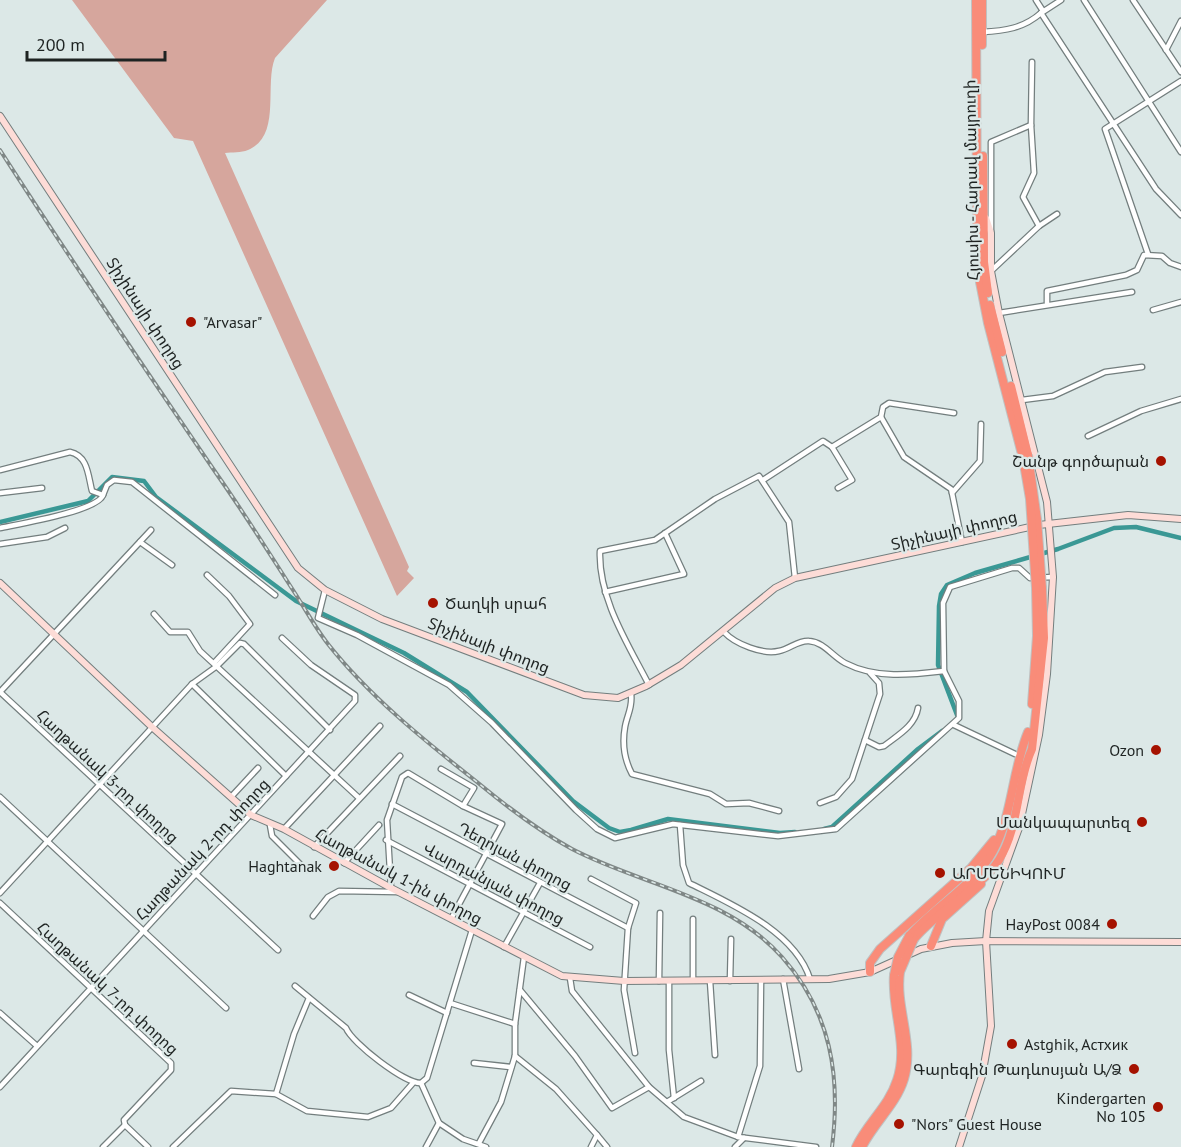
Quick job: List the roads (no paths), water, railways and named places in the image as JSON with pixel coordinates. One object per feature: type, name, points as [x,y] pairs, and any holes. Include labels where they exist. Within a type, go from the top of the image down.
[{"type":"highway","name":"Հյուսիս - Հարավ մայրուղի","points":[[976,0],[977,233],[980,282],[988,323],[1025,457]]},
{"type":"highway","name":"Հյուսիս - Հարավ մայրուղի","points":[[982,0],[984,262],[993,320],[1038,519],[1037,636],[1028,732],[1033,757]]},
{"type":"highway","name":"Հյուսիս - Հարավ մայրուղի","points":[[911,938],[997,863],[1013,825],[1026,764],[1033,757],[1044,638],[1039,588]]},
{"type":"highway","name":"Հյուսիս - Հարավ մայրուղի","points":[[856,1147],[891,1094],[900,1071],[902,1046],[894,997],[897,974],[911,938],[937,908],[976,874],[993,851],[1002,830],[1019,754],[1028,732]]},
{"type":"highway","points":[[870,972],[870,963],[880,949],[971,868],[1002,830]]},
{"type":"highway","points":[[931,946],[938,924],[992,873],[997,863]]},
{"type":"highway","name":"Հյուսիս - Հարավ մայրուղի","points":[[862,1147],[898,1094],[906,1071],[908,1046],[897,974]]},
{"type":"main road","name":"Տիչինայի փողոց","points":[[0,116],[298,568],[325,590],[382,619],[584,695],[607,699],[631,694],[649,685],[681,665],[724,632],[749,608],[775,588],[795,578],[1050,524],[1128,515],[1181,519]]},
{"type":"main road","points":[[959,1147],[976,1100],[991,1026],[986,942],[992,898],[1019,828],[1033,757],[1046,687],[1053,576],[1050,524],[999,312],[991,271],[992,233],[986,222],[983,195]]},
{"type":"main road","points":[[984,262],[986,242],[992,233]]},
{"type":"main road","name":"Հաղթանակ 1-ին փողոց","points":[[0,583],[152,727],[251,815],[284,829],[504,947],[570,978],[624,981],[730,981],[849,977],[870,972],[931,946],[977,942],[1181,943]]},
{"type":"street","points":[[1036,0],[1156,189],[1180,213]]},
{"type":"street","points":[[982,32],[1028,24],[1061,0]]},
{"type":"street","points":[[1084,0],[1181,152]]},
{"type":"street","points":[[1133,0],[1181,72]]},
{"type":"street","points":[[1166,50],[1181,21]]},
{"type":"street","points":[[1032,62],[1031,125],[1034,173],[1023,197],[1039,226]]},
{"type":"street","points":[[1148,254],[1105,129],[1112,122],[1181,81]]},
{"type":"street","points":[[992,233],[991,142],[1031,125]]},
{"type":"street","points":[[991,271],[1039,226],[1057,214]]},
{"type":"street","points":[[1047,303],[1047,291],[1126,275],[1137,270],[1144,255],[1162,255],[1170,263],[1181,267]]},
{"type":"street","points":[[999,312],[1132,292]]},
{"type":"street","points":[[1153,310],[1181,302]]},
{"type":"street","points":[[1022,400],[1053,396],[1105,372],[1142,367]]},
{"type":"street","points":[[1088,436],[1141,411],[1181,399]]},
{"type":"street","points":[[832,447],[880,417],[883,408],[889,403],[954,413]]},
{"type":"street","points":[[880,417],[904,457],[951,489],[962,542]]},
{"type":"street","points":[[952,493],[980,461],[981,424]]},
{"type":"street","points":[[763,480],[815,444],[826,441],[852,480],[838,488]]},
{"type":"street","points":[[0,470],[70,452],[79,454],[83,458],[92,491],[100,494]]},
{"type":"street","points":[[649,685],[624,637],[605,592],[599,567],[600,552],[655,540],[715,499],[759,476],[789,522],[795,578]]},
{"type":"street","points":[[0,528],[85,508],[99,502],[100,494],[114,480],[132,482],[275,595]]},
{"type":"street","points":[[0,494],[42,488]]},
{"type":"street","points":[[0,544],[46,537],[64,528]]},
{"type":"street","points":[[0,692],[151,530]]},
{"type":"street","points":[[605,592],[684,574],[665,533]]},
{"type":"street","points":[[140,542],[172,565]]},
{"type":"street","points":[[325,590],[318,618],[449,685],[492,723],[576,810],[608,836],[622,837],[674,824],[778,836],[836,830],[954,725],[961,711],[959,701],[941,671],[944,603],[950,587],[1012,568],[1019,568],[1030,578],[1053,576]]},
{"type":"street","points":[[207,575],[229,596],[250,624],[215,664]]},
{"type":"street","points":[[154,614],[170,632],[188,632],[200,651],[359,798]]},
{"type":"street","points":[[724,632],[742,646],[778,652],[793,644],[809,641],[820,645],[842,662],[870,674],[908,675],[941,671]]},
{"type":"street","name":"Հաղթանակ 2-րդ փողոց","points":[[0,1087],[355,702],[355,695],[311,665],[282,638]]},
{"type":"street","points":[[0,893],[192,684],[237,645],[244,644],[330,730]]},
{"type":"street","points":[[820,802],[836,797],[852,779],[880,694],[879,684],[870,674]]},
{"type":"street","points":[[192,684],[286,776]]},
{"type":"street","name":"Հաղթանակ 3-րդ փողոց","points":[[0,692],[279,950]]},
{"type":"street","points":[[631,694],[632,704],[625,726],[624,759],[632,774],[710,794],[726,804],[749,803],[779,811]]},
{"type":"street","points":[[865,740],[879,747],[884,746],[911,724],[917,717],[918,708]]},
{"type":"street","points":[[954,725],[1015,754]]},
{"type":"street","points":[[284,829],[380,726]]},
{"type":"street","points":[[314,847],[400,756]]},
{"type":"street","points":[[231,797],[258,768]]},
{"type":"street","points":[[441,769],[474,788],[463,806]]},
{"type":"street","points":[[391,888],[386,840],[387,819],[402,777],[408,773],[463,806],[502,824],[451,919]]},
{"type":"street","points":[[0,797],[226,1008]]},
{"type":"street","name":"Դեղոյան փողոց","points":[[392,804],[628,928]]},
{"type":"street","points":[[270,825],[272,836],[306,870]]},
{"type":"street","points":[[344,863],[379,825]]},
{"type":"street","points":[[680,825],[683,865],[689,883],[740,908],[772,932],[796,952],[810,979]]},
{"type":"street","name":"Վարդանյան փողոց","points":[[386,840],[590,947]]},
{"type":"street","points":[[591,879],[635,901],[628,928],[624,981],[626,1011],[635,1053]]},
{"type":"street","points":[[504,947],[540,883]]},
{"type":"street","points":[[313,916],[328,897],[339,891],[399,892]]},
{"type":"street","name":"Հաղթանակ 7-րդ փողոց","points":[[0,903],[173,1066],[125,1122]]},
{"type":"street","points":[[659,981],[660,913]]},
{"type":"street","points":[[693,919],[693,980]]},
{"type":"street","points":[[295,986],[346,1028],[349,1036],[413,1083],[421,1083],[427,1078],[472,930]]},
{"type":"street","points":[[730,939],[730,981]]},
{"type":"street","points":[[479,1143],[501,1102],[515,1056],[515,1023],[524,957]]},
{"type":"street","points":[[570,978],[572,991],[648,1087],[684,1117],[741,1137],[816,1147]]},
{"type":"street","points":[[783,979],[800,1069]]},
{"type":"street","points":[[735,1147],[741,1137],[760,1066],[761,980]]},
{"type":"street","points":[[669,981],[669,1050],[674,1098]]},
{"type":"street","points":[[710,981],[715,1055]]},
{"type":"street","points":[[520,990],[575,1056],[612,1108],[648,1087]]},
{"type":"street","points":[[409,995],[447,1013]]},
{"type":"street","points":[[276,1094],[296,1028],[309,998]]},
{"type":"street","points":[[450,1003],[515,1023]]},
{"type":"street","points":[[0,1013],[37,1046]]},
{"type":"street","points":[[515,1056],[556,1089],[607,1147]]},
{"type":"street","points":[[474,1063],[511,1067]]},
{"type":"street","points":[[667,1102],[701,1081]]},
{"type":"street","points":[[173,1147],[231,1092],[276,1094],[307,1111],[368,1117],[391,1108],[413,1083]]},
{"type":"street","points":[[421,1083],[439,1123],[463,1138],[486,1147]]},
{"type":"street","points":[[103,1147],[125,1122],[148,1147]]},
{"type":"street","points":[[426,1147],[439,1123]]},
{"type":"street","points":[[591,1147],[597,1135]]},
{"type":"waterway","points":[[0,522],[88,501],[112,477],[144,481],[156,497],[296,601],[404,653],[467,692],[573,801],[609,828],[620,832],[668,819],[780,833],[795,832]]},
{"type":"waterway","points":[[957,715],[938,665],[939,606],[941,594],[947,585],[975,573],[1058,549],[1114,528],[1136,527],[1181,538]]},
{"type":"waterway","points":[[824,829],[832,827],[918,749],[942,731]]},
{"type":"railway","points":[[0,150],[245,515],[318,630],[361,682],[438,750],[511,809],[547,834],[572,849],[683,894],[736,919],[760,936],[782,957],[799,978],[812,1000],[829,1046],[835,1095],[832,1147]]},
{"type":"place","name":"\"Arvasar\"","points":[[191,322]]},
{"type":"place","name":"Շանթ գործարան","points":[[1161,461]]},
{"type":"place","name":"Ծաղկի սրահ","points":[[433,603]]},
{"type":"place","name":"Ozon","points":[[1156,750]]},
{"type":"place","name":"Մանկապարտեզ","points":[[1142,822]]},
{"type":"place","name":"Haghtanak","points":[[334,866]]},
{"type":"place","name":"ԱՐՄԵՆԻԿՈՒՄ","points":[[940,873]]},
{"type":"place","name":"HayPost 0084","points":[[1112,924]]},
{"type":"place","name":"Astghik, Астхик","points":[[1012,1044]]},
{"type":"place","name":"Գարեգին Թադևոսյան Ա/Ձ","points":[[1134,1069]]},
{"type":"place","name":"Kindergarten No 105","points":[[1158,1107]]},
{"type":"place","name":"\"Nors\" Guest House","points":[[899,1124]]}]
